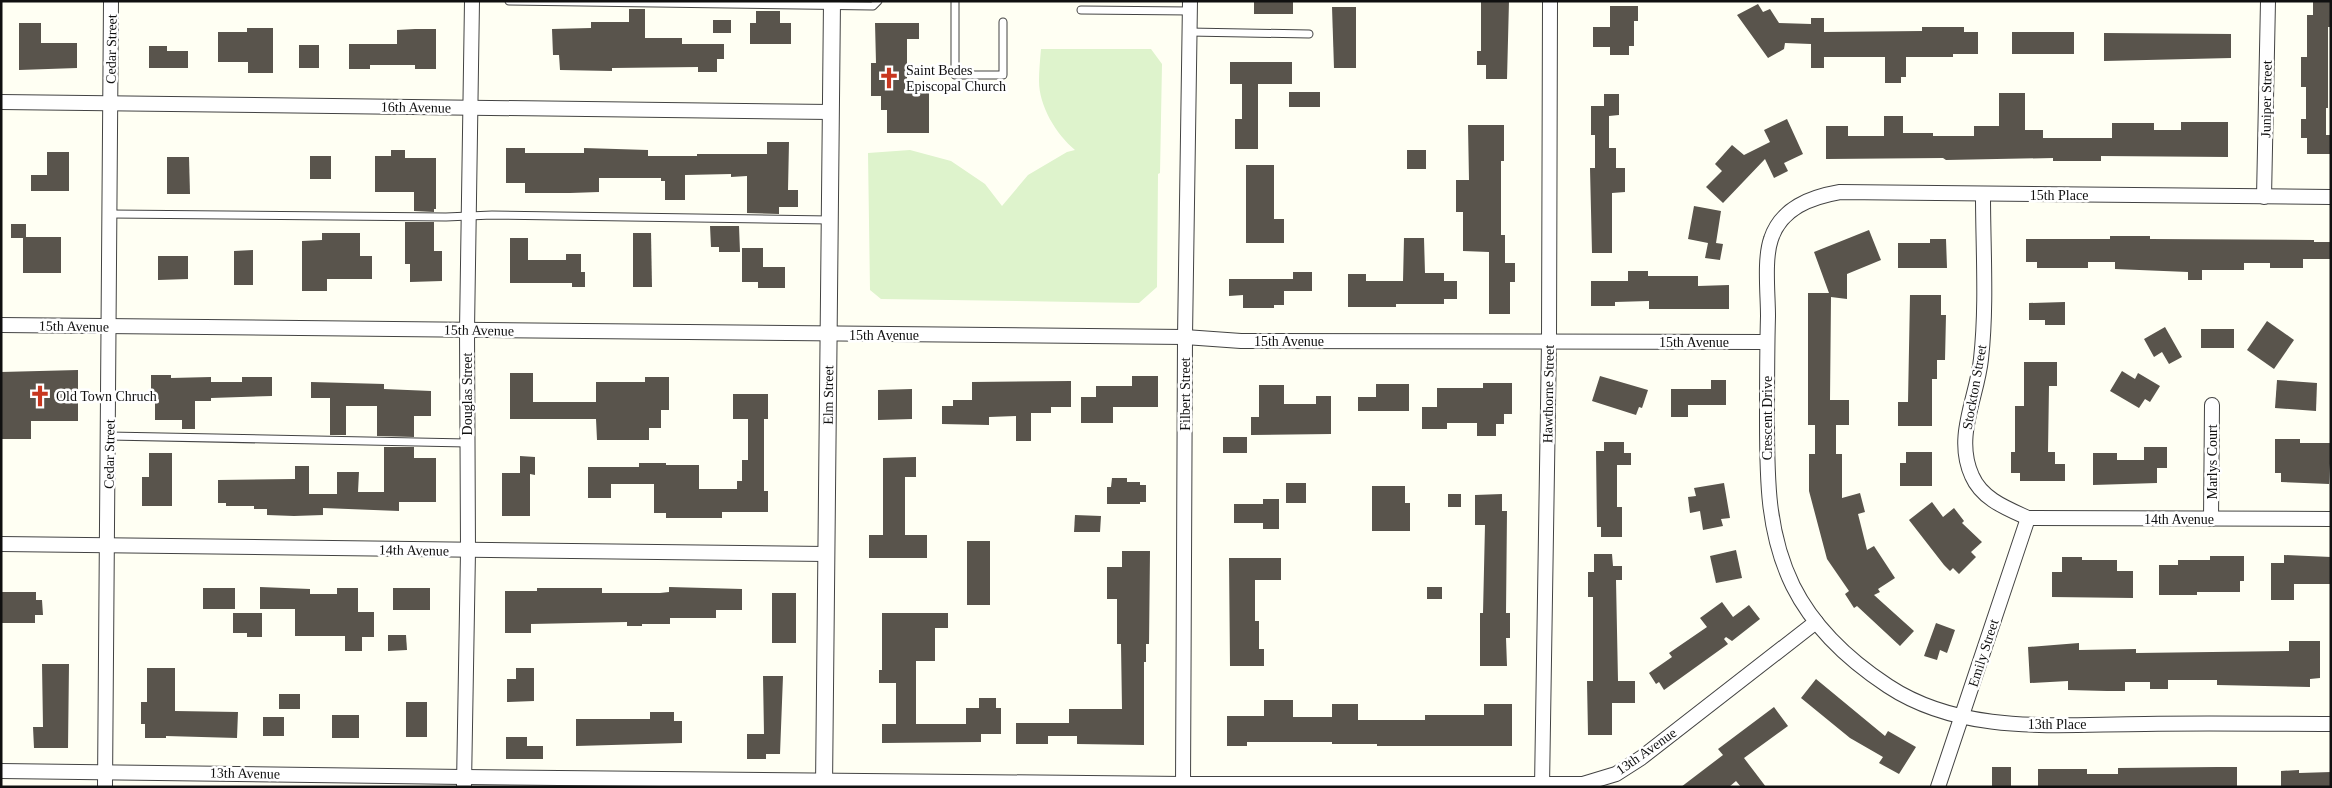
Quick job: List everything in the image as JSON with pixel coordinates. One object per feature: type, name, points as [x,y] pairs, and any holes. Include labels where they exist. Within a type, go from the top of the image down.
[{"type":"street","name":"Cedar Street","points":[[105,787],[111,1]]},
{"type":"street","name":"Douglas Street","points":[[464,782],[468,551],[467,330],[472,1]]},
{"type":"street","name":"Hawthorne Street","points":[[1542,786],[1549,342],[1550,1]]},
{"type":"street","name":"Juniper Street","points":[[2264,196],[2268,1]]},
{"type":"street","name":"Elm Street","points":[[824,784],[832,3]]},
{"type":"street","name":"Filbert Street","points":[[1183,785],[1185,337],[1190,6]]},
{"type":"street","name":"16th Avenue","points":[[1,102],[831,112]]},
{"type":"street","name":"15th Place","points":[[1791,210],[1804,201],[1821,195],[1840,192],[1983,195],[2331,197]]},
{"type":"street","name":"Stockton Street","points":[[1983,195],[1981,361],[1969,408],[1966,459],[1979,489],[2000,506],[2028,518]]},
{"type":"street","name":"Crescent Drive","points":[[1791,210],[1776,229],[1771,240],[1767,342],[1767,478],[1771,519],[1776,542],[1793,587],[1816,622]]},
{"type":"street","name":"15th Avenue","points":[[1,325],[828,335],[1185,337],[1241,341],[1767,342]]},
{"type":"street","name":"Marlys Court","points":[[2211,519],[2212,404]]},
{"type":"street","name":"14th Avenue","points":[[2028,518],[2331,519]]},
{"type":"street","name":"Emily Street","points":[[1938,787],[2028,518]]},
{"type":"street","name":"14th Avenue","points":[[1,544],[826,554]]},
{"type":"street","name":"13th Avenue","points":[[1,771],[105,771],[464,782],[1542,786],[1583,784],[1616,774],[1641,758],[1816,622]]},
{"type":"street","name":"13th Place","points":[[1816,622],[1838,648],[1889,687],[1938,710],[1962,717],[2002,724],[2331,724]]},
{"type":"lane","points":[[509,1],[832,3],[873,6],[878,1]]},
{"type":"lane","points":[[955,1],[955,75],[1003,75],[1003,22]]},
{"type":"lane","points":[[1081,10],[1190,6]]},
{"type":"lane","points":[[1189,32],[1309,34]]},
{"type":"lane","points":[[110,214],[830,220]]},
{"type":"lane","points":[[109,436],[467,443]]},
{"type":"green space","points":[[1041,49],[1151,49],[1162,64],[1160,173],[1158,174],[1157,287],[1139,303],[881,299],[870,290],[868,153],[910,150],[951,161],[985,184],[1002,206],[1028,175],[1067,152],[1075,150],[1055,128],[1045,110],[1039,81]]},
{"type":"building","points":[[1254,1],[1293,1],[1293,14],[1254,14]]},
{"type":"building","points":[[1481,1],[1509,1],[1507,79],[1486,79],[1486,65],[1477,65],[1477,51],[1481,51]]},
{"type":"building","points":[[2313,1],[2331,1],[2331,27],[2328,27],[2326,135],[2331,135],[2331,154],[2307,154],[2307,138],[2301,138],[2301,119],[2306,119],[2306,87],[2301,87],[2301,57],[2307,57],[2307,15],[2313,15]]},
{"type":"building","points":[[1758,4],[1763,12],[1770,9],[1779,23],[1811,24],[1811,18],[1824,18],[1824,32],[1922,31],[1922,27],[1964,27],[1964,32],[1978,32],[1978,54],[1953,54],[1953,57],[1906,57],[1906,77],[1901,77],[1901,83],[1885,83],[1885,57],[1824,57],[1824,68],[1811,68],[1811,44],[1785,43],[1784,49],[1768,58],[1737,15]]},
{"type":"building","points":[[1610,6],[1638,6],[1638,21],[1634,21],[1634,46],[1629,46],[1629,55],[1610,55],[1610,47],[1593,47],[1593,27],[1610,27]]},
{"type":"building","points":[[1332,7],[1356,7],[1356,68],[1334,68]]},
{"type":"building","points":[[629,9],[645,9],[645,38],[682,38],[682,44],[724,44],[724,59],[717,59],[717,72],[698,72],[698,67],[612,68],[612,71],[560,70],[559,55],[553,55],[552,29],[591,28],[591,22],[629,22]]},
{"type":"building","points":[[756,11],[780,11],[780,23],[791,23],[791,44],[750,44],[750,23],[756,23]]},
{"type":"building","points":[[713,20],[731,20],[731,33],[713,33]]},
{"type":"building","points":[[19,23],[41,23],[41,43],[77,43],[77,68],[19,70]]},
{"type":"building","name":"Saint Bedes Episcopal Church","points":[[875,23],[919,23],[919,39],[907,39],[907,92],[929,92],[929,133],[887,133],[887,110],[881,110],[881,96],[871,96],[871,63],[876,63]]},
{"type":"building","points":[[247,28],[273,28],[273,73],[248,73],[248,62],[218,62],[218,32],[247,32]]},
{"type":"building","points":[[436,29],[436,69],[415,69],[415,65],[370,65],[370,69],[349,69],[349,44],[397,44],[397,30]]},
{"type":"building","points":[[2012,32],[2074,32],[2074,54],[2012,54]]},
{"type":"building","points":[[2104,33],[2231,34],[2231,58],[2104,61]]},
{"type":"building","points":[[299,45],[319,45],[319,68],[299,68]]},
{"type":"building","points":[[149,46],[167,46],[167,51],[188,51],[188,68],[149,68]]},
{"type":"building","points":[[1230,62],[1292,62],[1292,84],[1258,84],[1258,149],[1235,149],[1235,119],[1242,119],[1242,84],[1230,84]]},
{"type":"building","points":[[1289,92],[1320,92],[1320,107],[1289,107]]},
{"type":"building","points":[[1999,93],[2025,93],[2025,130],[2043,130],[2043,138],[2112,138],[2112,123],[2154,123],[2154,130],[2181,130],[2181,122],[2228,122],[2228,157],[2101,156],[2101,161],[2053,161],[2053,158],[1946,160],[1943,158],[1826,159],[1826,126],[1848,126],[1848,136],[1884,136],[1884,116],[1903,116],[1903,133],[1933,133],[1933,136],[1974,136],[1974,126],[1999,126]]},
{"type":"building","points":[[1604,94],[1619,94],[1619,115],[1609,116],[1609,148],[1616,148],[1616,168],[1625,168],[1625,192],[1612,193],[1612,253],[1592,253],[1590,168],[1595,168],[1595,135],[1591,135],[1591,106],[1604,106]]},
{"type":"building","points":[[1787,119],[1803,154],[1784,163],[1788,171],[1774,178],[1765,159],[1723,203],[1706,187],[1722,171],[1715,164],[1732,145],[1744,155],[1770,142],[1764,130]]},
{"type":"building","points":[[1468,125],[1504,125],[1504,161],[1501,161],[1501,235],[1505,235],[1505,263],[1515,263],[1515,282],[1510,282],[1510,314],[1489,314],[1489,252],[1463,251],[1463,212],[1456,212],[1456,180],[1469,180]]},
{"type":"building","points":[[767,142],[789,142],[788,190],[798,190],[798,207],[779,207],[779,214],[747,213],[747,176],[731,177],[731,174],[685,175],[685,200],[665,200],[665,181],[661,181],[661,178],[599,178],[599,192],[570,193],[525,193],[525,183],[506,183],[506,148],[525,148],[525,153],[584,153],[584,148],[648,150],[648,156],[697,156],[697,154],[767,154]]},
{"type":"building","points":[[391,150],[405,150],[405,158],[436,158],[436,209],[434,209],[434,212],[414,211],[414,192],[375,192],[375,156],[391,156]]},
{"type":"building","points":[[1407,150],[1426,150],[1426,169],[1407,169]]},
{"type":"building","points":[[47,152],[69,152],[69,191],[31,191],[31,175],[47,175]]},
{"type":"building","points":[[310,156],[331,156],[331,179],[310,179]]},
{"type":"building","points":[[167,157],[189,157],[190,194],[167,194]]},
{"type":"building","points":[[1246,165],[1274,165],[1274,219],[1284,219],[1284,243],[1246,243]]},
{"type":"building","points":[[1694,206],[1721,211],[1716,243],[1723,244],[1720,260],[1705,258],[1708,243],[1688,239]]},
{"type":"building","points":[[405,222],[434,222],[434,251],[442,251],[442,281],[410,282],[410,264],[405,264]]},
{"type":"building","points":[[11,224],[26,224],[26,237],[61,237],[61,273],[23,273],[23,238],[11,238]]},
{"type":"building","points":[[710,226],[739,226],[740,252],[719,252],[719,247],[711,247]]},
{"type":"building","points":[[1869,230],[1881,260],[1847,274],[1847,299],[1831,297],[1830,400],[1849,400],[1849,425],[1836,425],[1836,454],[1842,454],[1842,498],[1860,493],[1865,512],[1858,514],[1867,550],[1874,546],[1895,578],[1878,589],[1880,592],[1874,595],[1914,631],[1900,646],[1857,606],[1854,608],[1845,594],[1849,591],[1827,559],[1809,491],[1809,454],[1815,454],[1815,425],[1808,425],[1808,293],[1829,293],[1814,252]]},
{"type":"building","points":[[322,233],[360,233],[360,256],[372,256],[372,279],[327,279],[327,291],[302,291],[302,241],[322,240]]},
{"type":"building","points":[[633,233],[651,233],[652,287],[633,287]]},
{"type":"building","points":[[2110,236],[2150,236],[2150,239],[2314,240],[2314,242],[2331,242],[2331,259],[2303,259],[2303,268],[2270,268],[2270,263],[2244,263],[2244,270],[2202,270],[2202,280],[2188,280],[2188,272],[2115,269],[2115,262],[2088,262],[2088,268],[2037,268],[2037,262],[2026,262],[2026,239],[2110,239]]},
{"type":"building","points":[[510,238],[528,238],[528,260],[566,260],[566,254],[581,254],[581,272],[585,272],[585,287],[572,287],[572,283],[510,283]]},
{"type":"building","points":[[1404,238],[1424,238],[1425,273],[1444,273],[1444,281],[1457,281],[1457,299],[1444,299],[1444,304],[1348,307],[1348,274],[1366,274],[1366,281],[1403,281]]},
{"type":"building","points":[[1930,239],[1946,239],[1947,268],[1898,268],[1898,243],[1930,243]]},
{"type":"building","points":[[742,248],[763,248],[763,267],[785,267],[785,288],[758,288],[758,282],[742,282]]},
{"type":"building","points":[[253,250],[253,285],[234,285],[234,251]]},
{"type":"building","points":[[158,256],[188,256],[188,279],[158,280]]},
{"type":"building","points":[[1628,271],[1648,271],[1648,276],[1698,276],[1698,286],[1729,285],[1729,309],[1649,309],[1649,301],[1615,302],[1615,306],[1591,306],[1591,281],[1628,281]]},
{"type":"building","points":[[1293,272],[1312,272],[1312,291],[1284,291],[1284,305],[1274,305],[1274,308],[1243,308],[1243,295],[1229,296],[1229,279],[1293,279]]},
{"type":"building","points":[[1910,295],[1941,295],[1941,315],[1946,315],[1945,360],[1937,360],[1937,379],[1932,379],[1932,426],[1898,426],[1898,402],[1908,402]]},
{"type":"building","points":[[2065,302],[2065,325],[2045,325],[2045,320],[2029,320],[2029,303]]},
{"type":"building","points":[[2267,321],[2294,340],[2274,369],[2247,350]]},
{"type":"building","points":[[2165,327],[2182,357],[2169,364],[2162,352],[2154,357],[2144,339]]},
{"type":"building","points":[[2201,329],[2234,329],[2234,348],[2201,348]]},
{"type":"building","points":[[2024,362],[2057,362],[2057,386],[2049,386],[2048,452],[2055,452],[2055,464],[2065,464],[2065,481],[2020,481],[2020,473],[2011,473],[2011,452],[2015,452],[2015,406],[2024,406]]},
{"type":"building","name":"Old Town Chruch","points":[[78,370],[78,421],[31,421],[31,439],[1,439],[1,372]]},
{"type":"building","points":[[2122,371],[2135,379],[2138,373],[2160,386],[2150,402],[2145,399],[2139,408],[2110,391]]},
{"type":"building","points":[[510,373],[533,373],[533,402],[596,402],[596,382],[645,382],[645,377],[669,377],[669,410],[661,410],[661,428],[649,428],[649,440],[597,440],[596,419],[510,419]]},
{"type":"building","points":[[151,375],[171,375],[171,378],[211,377],[211,382],[242,382],[242,377],[272,377],[272,396],[211,398],[211,401],[195,401],[195,429],[182,429],[182,420],[155,420],[155,401],[151,401]]},
{"type":"building","points":[[1132,376],[1158,376],[1158,407],[1113,407],[1113,423],[1081,423],[1081,397],[1096,397],[1096,386],[1132,386]]},
{"type":"building","points":[[1600,376],[1648,390],[1642,408],[1639,407],[1636,415],[1592,401]]},
{"type":"building","points":[[1711,380],[1726,380],[1726,405],[1688,405],[1688,417],[1671,417],[1671,389],[1711,389]]},
{"type":"building","points":[[2277,380],[2317,383],[2316,411],[2275,408]]},
{"type":"building","points":[[1071,381],[1071,407],[1051,407],[1051,413],[1031,413],[1031,441],[1016,441],[1016,416],[989,417],[989,425],[942,424],[942,406],[953,406],[953,400],[972,400],[972,382]]},
{"type":"building","points":[[311,382],[384,384],[384,389],[431,391],[431,416],[414,416],[414,437],[377,436],[377,406],[346,406],[346,435],[330,435],[330,398],[311,398]]},
{"type":"building","points":[[1483,383],[1512,383],[1512,414],[1504,414],[1504,424],[1496,424],[1496,436],[1477,436],[1477,423],[1447,423],[1447,429],[1422,429],[1422,407],[1437,407],[1437,388],[1483,388]]},
{"type":"building","points":[[1376,384],[1409,384],[1409,411],[1358,411],[1358,397],[1376,397]]},
{"type":"building","points":[[1259,385],[1284,385],[1284,404],[1316,404],[1316,396],[1331,396],[1331,434],[1251,435],[1251,417],[1259,417]]},
{"type":"building","points":[[912,389],[912,419],[878,420],[878,390]]},
{"type":"building","points":[[733,394],[768,394],[768,419],[764,419],[764,491],[768,491],[768,512],[722,512],[722,518],[666,518],[666,513],[654,513],[654,484],[611,484],[611,498],[588,498],[588,467],[639,467],[639,463],[699,465],[699,489],[737,489],[737,481],[742,481],[742,460],[748,460],[748,419],[733,419]]},
{"type":"building","points":[[1223,437],[1247,437],[1247,453],[1223,453]]},
{"type":"building","points":[[2275,439],[2300,439],[2300,443],[2331,443],[2329,484],[2281,482],[2281,473],[2275,473]]},
{"type":"building","points":[[1604,442],[1624,442],[1624,453],[1631,453],[1631,465],[1617,465],[1617,507],[1622,507],[1622,537],[1601,537],[1601,527],[1597,527],[1596,451],[1604,451]]},
{"type":"building","points":[[384,447],[414,447],[414,458],[436,458],[436,502],[399,502],[399,511],[323,508],[323,515],[294,516],[267,515],[267,509],[254,509],[254,506],[226,506],[226,503],[218,503],[218,480],[295,479],[295,466],[309,466],[309,494],[337,494],[337,472],[359,472],[358,492],[384,492]]},
{"type":"building","points":[[2144,447],[2167,447],[2167,468],[2157,468],[2157,483],[2093,485],[2093,453],[2117,453],[2117,460],[2144,460]]},
{"type":"building","points":[[1906,452],[1932,452],[1932,486],[1900,486],[1900,463],[1906,463]]},
{"type":"building","points":[[149,453],[172,453],[172,506],[142,506],[142,477],[149,477]]},
{"type":"building","points":[[520,456],[535,457],[535,475],[530,474],[530,516],[502,516],[502,473],[520,473]]},
{"type":"building","points":[[916,457],[916,477],[905,477],[905,535],[927,535],[927,558],[869,558],[869,535],[883,535],[883,458]]},
{"type":"building","points":[[1112,478],[1127,478],[1127,482],[1140,482],[1140,485],[1146,485],[1146,502],[1140,502],[1140,504],[1107,504],[1107,487],[1111,487]]},
{"type":"building","points":[[1286,483],[1306,483],[1306,503],[1286,503]]},
{"type":"building","points":[[1724,483],[1730,518],[1721,519],[1723,526],[1703,530],[1700,511],[1690,513],[1688,497],[1696,496],[1694,488]]},
{"type":"building","points":[[1372,486],[1405,486],[1405,503],[1410,503],[1410,531],[1372,531]]},
{"type":"building","points":[[1448,494],[1461,494],[1461,507],[1448,507]]},
{"type":"building","points":[[1502,494],[1502,511],[1507,511],[1506,613],[1510,613],[1510,638],[1506,638],[1507,666],[1480,666],[1480,613],[1483,613],[1485,525],[1475,525],[1475,495]]},
{"type":"building","points":[[1263,499],[1279,499],[1279,529],[1263,529],[1263,523],[1234,523],[1234,504],[1263,504]]},
{"type":"building","points":[[1932,502],[1943,517],[1954,508],[1964,521],[1962,523],[1982,542],[1971,552],[1976,557],[1959,574],[1953,568],[1950,571],[1944,565],[1909,520]]},
{"type":"building","points":[[1075,515],[1101,516],[1100,532],[1074,532]]},
{"type":"building","points":[[967,541],[990,541],[990,605],[967,605]]},
{"type":"building","points":[[1736,550],[1742,578],[1716,583],[1710,556]]},
{"type":"building","points":[[1122,551],[1150,551],[1149,644],[1146,644],[1146,662],[1144,662],[1144,745],[1077,744],[1077,736],[1048,736],[1048,744],[1016,744],[1016,723],[1069,723],[1069,709],[1122,709],[1121,644],[1117,644],[1117,599],[1107,599],[1107,567],[1122,567]]},
{"type":"building","points":[[1594,554],[1612,554],[1613,566],[1622,566],[1622,580],[1616,580],[1618,681],[1635,681],[1635,703],[1612,703],[1612,735],[1588,735],[1587,681],[1593,681],[1593,597],[1588,597],[1588,572],[1594,572]]},
{"type":"building","points":[[2284,555],[2331,557],[2331,584],[2294,584],[2294,600],[2271,600],[2271,563],[2284,563]]},
{"type":"building","points":[[2210,556],[2244,556],[2244,581],[2240,581],[2240,592],[2197,592],[2197,595],[2159,595],[2159,565],[2178,565],[2178,560],[2210,560]]},
{"type":"building","points":[[2062,557],[2082,557],[2082,560],[2117,560],[2117,571],[2133,571],[2133,598],[2052,597],[2052,572],[2062,572]]},
{"type":"building","points":[[1229,558],[1281,558],[1281,580],[1255,580],[1255,621],[1259,621],[1259,649],[1264,649],[1264,666],[1230,666]]},
{"type":"building","points":[[260,587],[310,589],[310,594],[337,594],[337,588],[358,588],[358,612],[374,612],[374,637],[362,637],[362,651],[345,651],[345,636],[295,636],[295,609],[260,609]]},
{"type":"building","points":[[669,587],[742,589],[742,610],[716,610],[716,618],[670,618],[670,624],[627,626],[627,622],[531,624],[531,633],[505,633],[505,591],[537,591],[537,588],[602,588],[602,593],[660,593],[669,592]]},
{"type":"building","points":[[1427,587],[1442,587],[1442,599],[1427,599]]},
{"type":"building","points":[[203,588],[235,588],[235,609],[203,609]]},
{"type":"building","points":[[393,588],[430,588],[430,610],[393,610]]},
{"type":"building","points":[[1,592],[36,592],[36,600],[42,600],[43,615],[35,615],[35,623],[1,623]]},
{"type":"building","points":[[772,593],[796,593],[796,643],[772,643]]},
{"type":"building","points":[[1722,602],[1733,617],[1749,605],[1760,619],[1732,641],[1726,637],[1724,639],[1728,644],[1664,690],[1659,682],[1656,684],[1649,673],[1672,657],[1669,653],[1707,627],[1700,618]]},
{"type":"building","points":[[233,613],[262,613],[262,637],[247,637],[247,633],[233,633]]},
{"type":"building","points":[[882,613],[948,613],[948,628],[935,628],[935,661],[916,661],[916,724],[966,724],[966,708],[979,708],[979,698],[996,698],[996,708],[1001,708],[1001,734],[981,734],[981,742],[882,743],[882,724],[896,724],[896,683],[879,683],[879,670],[882,670]]},
{"type":"building","points":[[1936,623],[1955,630],[1947,653],[1940,650],[1937,660],[1924,656]]},
{"type":"building","points":[[388,635],[406,635],[407,650],[388,651]]},
{"type":"building","points":[[2289,641],[2320,641],[2320,678],[2310,679],[2310,687],[2217,685],[2217,680],[2168,680],[2168,689],[2150,689],[2150,682],[2125,682],[2125,691],[2107,691],[2068,690],[2068,681],[2030,683],[2028,647],[2079,643],[2079,650],[2136,649],[2136,653],[2289,651]]},
{"type":"building","points":[[42,664],[69,664],[68,748],[34,748],[33,727],[43,727]]},
{"type":"building","points":[[147,668],[175,668],[175,711],[238,712],[237,738],[166,736],[166,738],[145,738],[145,724],[141,724],[141,702],[147,702]]},
{"type":"building","points":[[516,668],[534,668],[534,701],[507,702],[507,679],[516,679]]},
{"type":"building","points":[[763,676],[783,676],[780,754],[766,754],[766,759],[747,759],[747,734],[764,734]]},
{"type":"building","points":[[1816,679],[1885,736],[1888,731],[1916,747],[1899,774],[1879,763],[1883,757],[1850,738],[1801,698]]},
{"type":"building","points":[[279,694],[300,694],[300,709],[279,709]]},
{"type":"building","points":[[1264,700],[1293,700],[1293,717],[1332,717],[1332,704],[1358,704],[1358,720],[1425,720],[1425,715],[1484,715],[1484,704],[1512,704],[1512,746],[1377,746],[1377,744],[1332,744],[1332,742],[1247,742],[1247,746],[1227,746],[1227,716],[1264,716]]},
{"type":"building","points":[[406,702],[427,702],[427,737],[406,737]]},
{"type":"building","points":[[1774,707],[1788,726],[1744,758],[1766,787],[1741,787],[1736,781],[1729,787],[1681,787],[1723,755],[1718,749]]},
{"type":"building","points":[[650,712],[674,712],[674,721],[682,721],[682,743],[576,746],[576,719],[650,719]]},
{"type":"building","points":[[332,715],[359,715],[359,738],[332,738]]},
{"type":"building","points":[[263,717],[284,717],[284,736],[263,736]]},
{"type":"building","points":[[506,737],[527,737],[527,746],[543,746],[543,759],[506,759]]},
{"type":"building","points":[[1992,767],[2011,767],[2011,787],[1992,787]]},
{"type":"building","points":[[2237,767],[2237,787],[2038,787],[2038,769],[2087,769],[2087,774],[2118,774],[2118,768]]},
{"type":"building","points":[[2299,770],[2299,773],[2331,772],[2331,787],[2281,787],[2281,771]]},
{"type":"place","name":"Saint Bedes Episcopal Church","points":[[889,78]]},
{"type":"place","name":"Old Town Chruch","points":[[40,396]]}]
